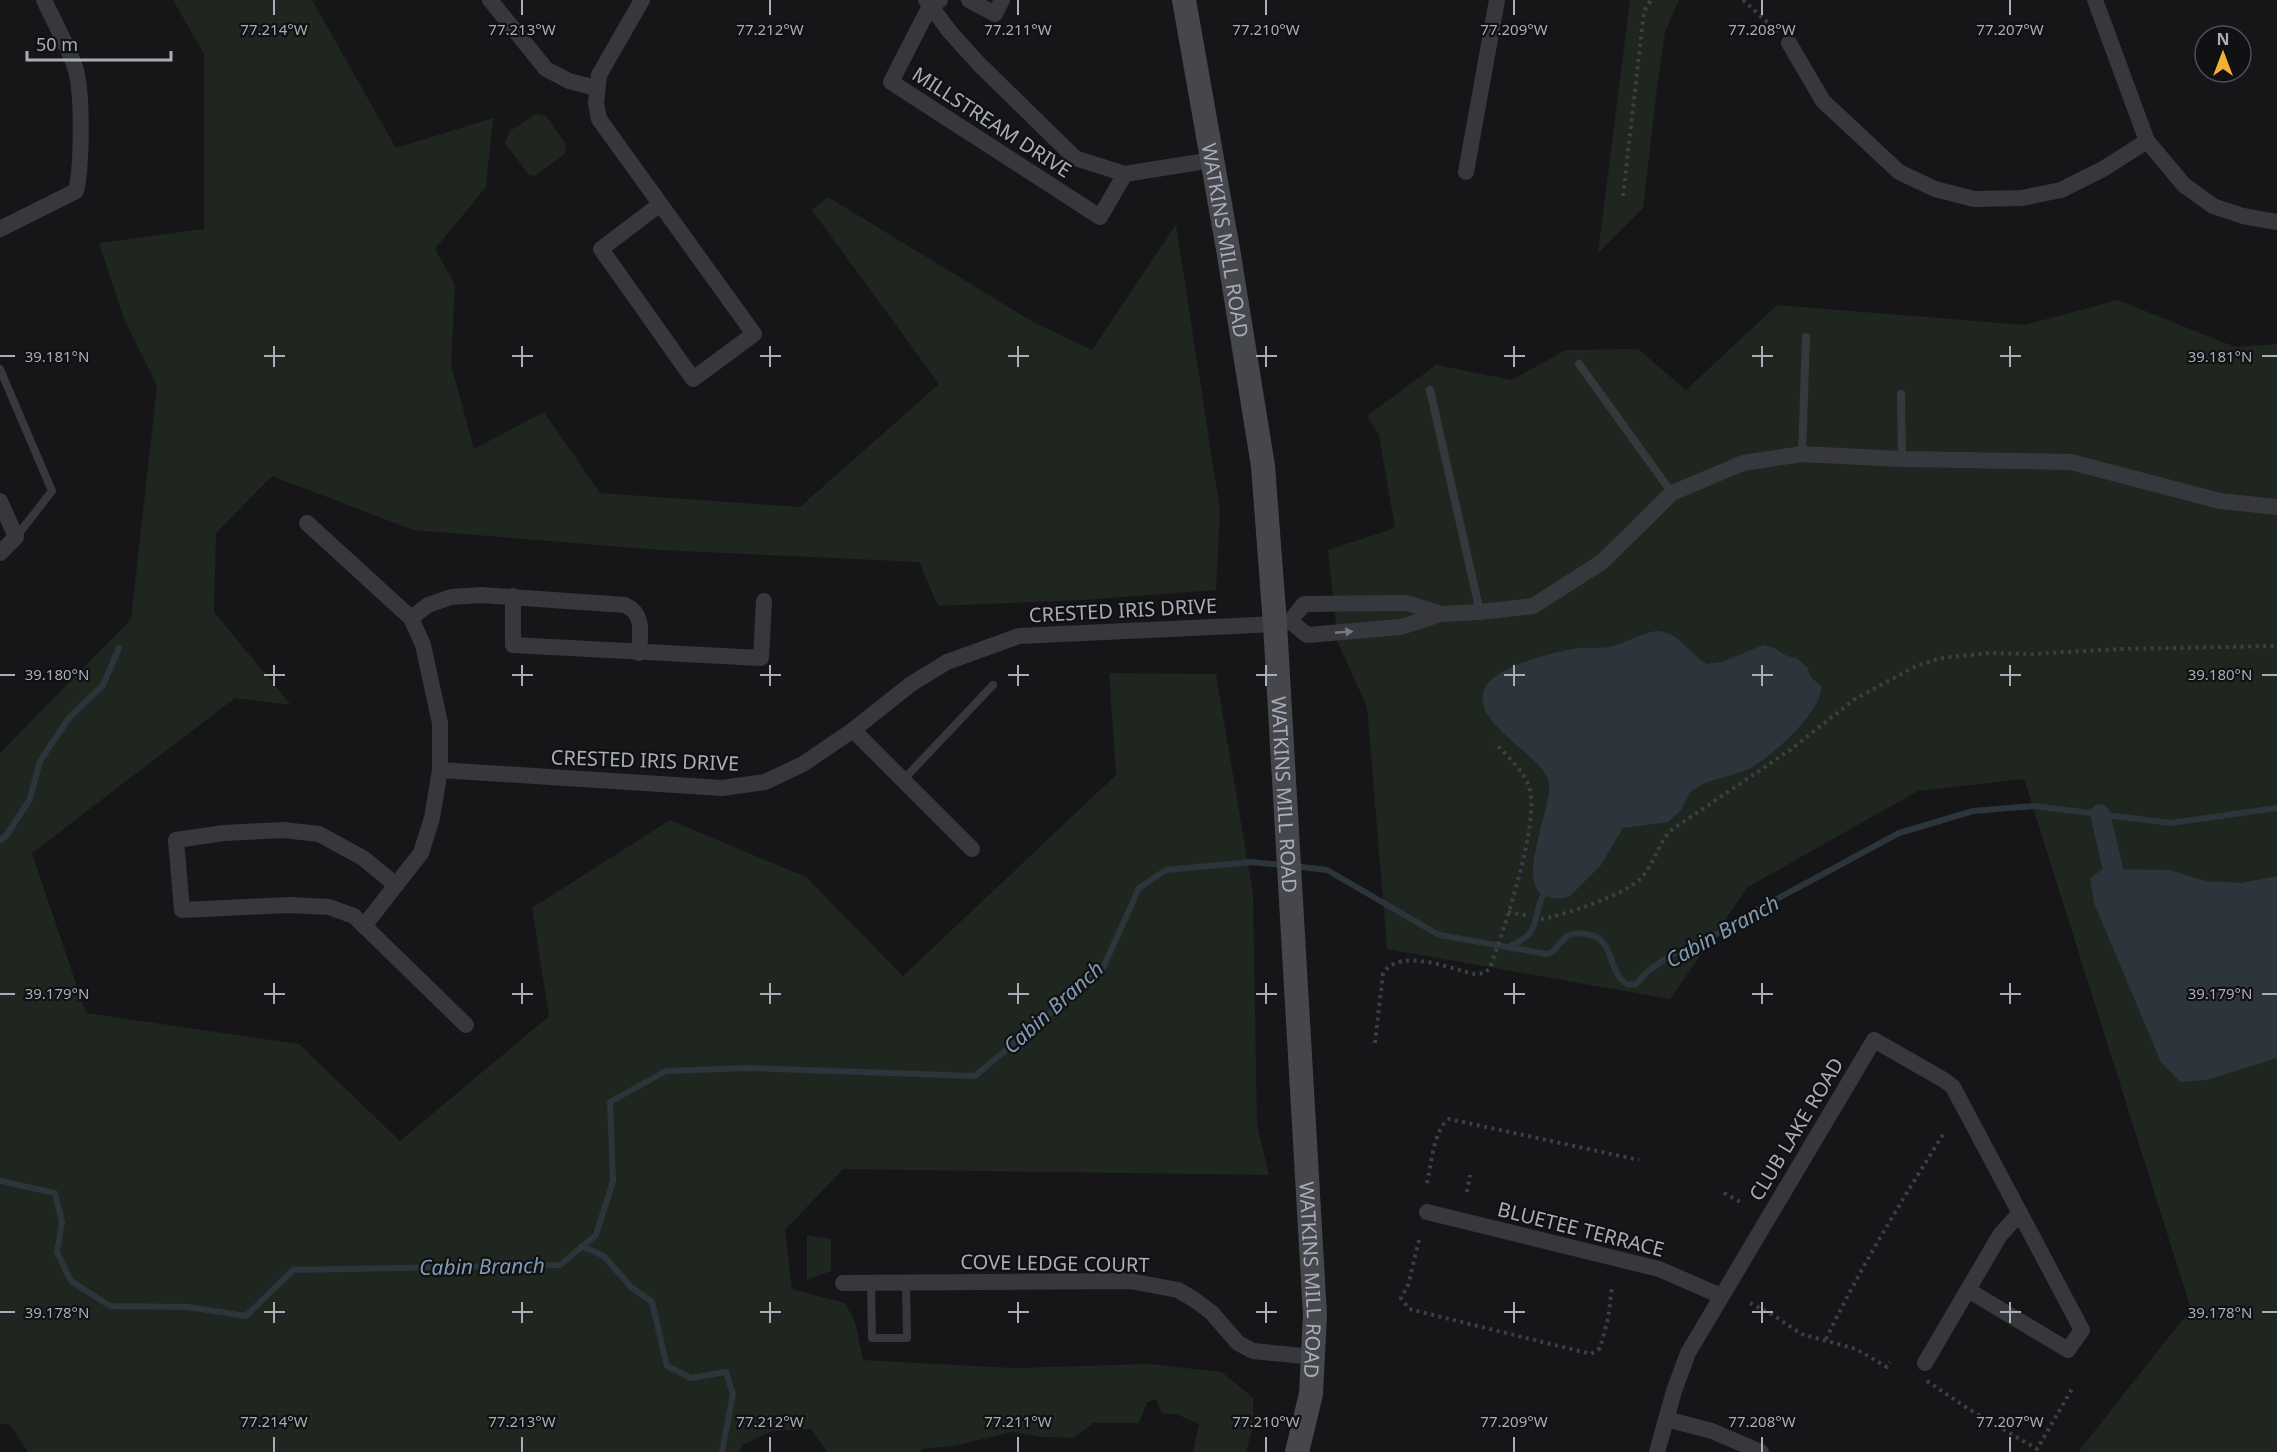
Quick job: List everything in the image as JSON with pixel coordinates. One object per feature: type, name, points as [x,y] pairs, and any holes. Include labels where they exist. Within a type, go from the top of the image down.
[{"type":"street","points":[[0,229],[76,191],[80,174],[80,107],[76,69],[44,0]]},
{"type":"street","points":[[489,0],[546,69],[569,81],[596,88]]},
{"type":"street","points":[[642,0],[599,75],[596,88],[599,119],[754,334],[693,379],[601,249],[659,205]]},
{"type":"street","points":[[969,0],[995,14],[1002,0]]},
{"type":"street","name":"WATKINS MILL ROAD","points":[[1184,0],[1257,421],[1283,623],[1286,817],[1314,1275],[1314,1357],[1311,1394],[1297,1452]]},
{"type":"street","points":[[1466,172],[1497,0]]},
{"type":"street","points":[[2095,0],[2147,141],[2184,185],[2212,206],[2243,216],[2277,222]]},
{"type":"street","name":"MILLSTREAM DRIVE","points":[[932,2],[891,82],[1100,217],[1125,174]]},
{"type":"street","name":"MILLSTREAM DRIVE","points":[[932,2],[950,32],[1075,158],[1125,174],[1212,160]]},
{"type":"street","points":[[1789,43],[1823,101],[1899,172],[1935,189],[1974,199],[2022,198],[2061,190],[2103,170],[2147,141]]},
{"type":"street","points":[[1440,614],[1407,603],[1304,604],[1283,623],[1307,635],[1401,627],[1440,614],[1533,606],[1602,562],[1672,493],[1743,463],[1802,454],[1902,459],[2071,462],[2220,501],[2277,507]]},
{"type":"street","points":[[0,553],[16,537],[2,512]]},
{"type":"street","points":[[307,523],[411,618],[423,645],[440,723],[440,770],[432,819],[421,853],[364,926]]},
{"type":"street","points":[[411,618],[428,605],[451,597],[481,595],[625,605],[633,609],[638,616],[639,653]]},
{"type":"street","points":[[513,596],[513,645],[762,658],[764,601]]},
{"type":"street","name":"CRESTED IRIS DRIVE","points":[[440,770],[722,788],[743,787],[765,782],[803,764],[853,730],[911,684],[947,662],[1019,636],[1283,623]]},
{"type":"street","points":[[853,730],[972,849]]},
{"type":"street","points":[[396,885],[363,858],[319,834],[283,830],[224,833],[176,840],[182,910],[289,905],[329,907],[354,916],[466,1025]]},
{"type":"street","name":"CLUB LAKE ROAD","points":[[1657,1452],[1674,1391],[1688,1353],[1874,1040],[1935,1074],[1953,1088],[2082,1330],[2068,1350],[1968,1290]]},
{"type":"street","name":"BLUETEE TERRACE","points":[[1427,1212],[1659,1269],[1721,1296]]},
{"type":"street","points":[[1925,1363],[2000,1235],[2020,1213]]},
{"type":"street","name":"COVE LEDGE COURT","points":[[843,1283],[1130,1281],[1178,1290],[1212,1313],[1238,1343],[1253,1351],[1314,1357]]},
{"type":"street","points":[[1666,1419],[1712,1431],[1761,1452]]},
{"type":"lane","points":[[1802,454],[1806,337]]},
{"type":"lane","points":[[1579,364],[1672,493]]},
{"type":"lane","points":[[0,369],[52,491],[16,537]]},
{"type":"lane","points":[[1430,390],[1480,612]]},
{"type":"lane","points":[[1901,394],[1902,459]]},
{"type":"lane","points":[[903,780],[993,685]]},
{"type":"lane","points":[[871,1283],[872,1338],[907,1338],[906,1283]]},
{"type":"path","points":[[1623,196],[1644,11],[1650,0]]},
{"type":"path","points":[[1743,0],[1789,43]]},
{"type":"path","points":[[1541,919],[1602,898],[1638,881],[1650,866],[1663,839],[1670,831],[1790,750],[1855,699],[1916,666],[1941,658],[1989,653],[2032,654],[2120,649],[2277,646]]},
{"type":"path","points":[[1375,1043],[1383,973],[1388,966],[1396,962],[1415,961],[1475,974],[1485,973],[1490,968],[1527,843],[1532,798],[1525,778],[1495,743]]},
{"type":"path","points":[[1508,912],[1530,916]]},
{"type":"path","points":[[1427,1183],[1438,1135],[1442,1126],[1449,1119],[1639,1160]]},
{"type":"path","points":[[1826,1340],[1876,1245],[1944,1133]]},
{"type":"path","points":[[1467,1192],[1470,1175]]},
{"type":"path","points":[[1724,1193],[1742,1203]]},
{"type":"path","points":[[1419,1240],[1407,1285],[1401,1298],[1409,1309],[1551,1345],[1591,1354],[1596,1353],[1600,1348],[1608,1319],[1612,1287]]},
{"type":"path","points":[[1749,1304],[1773,1315],[1801,1334],[1856,1349],[1887,1367],[1890,1362]]},
{"type":"path","points":[[1927,1381],[1967,1408],[2037,1449],[2072,1389]]},
{"type":"shaded area","points":[[173,0],[312,0],[396,148],[493,118],[486,187],[435,249],[455,285],[451,365],[474,449],[544,412],[600,493],[800,507],[939,384],[812,210],[828,197],[1033,322],[1092,350],[1176,225],[1220,511],[1216,590],[1084,600],[938,606],[919,562],[660,550],[413,530],[272,476],[216,533],[214,612],[291,705],[235,698],[32,853],[86,1013],[299,1044],[400,1141],[549,1016],[532,908],[670,820],[806,877],[903,976],[1116,775],[1109,673],[1216,674],[1253,894],[1257,1124],[1269,1175],[843,1169],[785,1230],[792,1289],[845,1303],[855,1322],[863,1360],[1013,1368],[1149,1364],[1222,1372],[1253,1398],[1253,1427],[1246,1452],[1193,1452],[1199,1424],[1178,1415],[1162,1413],[1156,1399],[1147,1402],[1139,1423],[1093,1423],[1074,1438],[1042,1437],[1012,1432],[954,1446],[922,1449],[921,1452],[827,1452],[811,1429],[772,1431],[742,1445],[739,1452],[28,1452],[9,1424],[0,1424],[0,753],[131,619],[157,386],[124,319],[99,243],[204,229],[204,54]]},
{"type":"shaded area","points":[[1630,0],[1679,0],[1665,32],[1643,208],[1598,253]]},
{"type":"shaded area","points":[[536,114],[546,116],[566,144],[565,154],[535,176],[529,175],[505,143],[510,131]]},
{"type":"shaded area","points":[[2118,300],[2235,347],[2277,344],[2277,1452],[2078,1452],[2191,1309],[2024,779],[1918,791],[1748,887],[1670,999],[1387,949],[1367,707],[1338,643],[1328,550],[1395,528],[1379,435],[1367,416],[1436,365],[1512,380],[1566,350],[1638,349],[1686,390],[1777,305],[2025,325]]},
{"type":"shaded area","points":[[1656,631],[1671,635],[1707,664],[1722,662],[1763,645],[1774,648],[1787,656],[1797,658],[1808,668],[1811,676],[1821,686],[1820,696],[1805,721],[1767,757],[1746,770],[1703,784],[1690,792],[1681,810],[1668,822],[1623,828],[1601,865],[1570,896],[1548,897],[1538,891],[1534,879],[1534,864],[1536,846],[1549,794],[1549,783],[1544,772],[1495,725],[1486,712],[1482,699],[1486,686],[1502,672],[1529,660],[1571,649],[1613,646]]},
{"type":"shaded area","points":[[2103,869],[2170,870],[2205,881],[2241,883],[2277,876],[2277,1058],[2207,1080],[2180,1082],[2161,1062],[2094,903],[2090,878]]},
{"type":"shaded area","points":[[807,1235],[831,1239],[831,1271],[807,1280]]},
{"type":"waterway","points":[[0,840],[6,836],[30,799],[40,761],[69,718],[103,685],[119,648]]},
{"type":"waterway","name":"Cabin Branch","points":[[1293,866],[1327,870],[1439,935],[1547,954],[1568,936],[1577,933],[1591,935],[1599,938],[1604,944],[1621,980],[1628,985],[1636,984],[1648,971],[1671,955],[1697,946],[1751,913],[1899,833],[1973,811],[2034,806],[2171,823],[2277,808]]},
{"type":"waterway","points":[[2100,814],[2113,869]]},
{"type":"waterway","name":"Cabin Branch","points":[[0,1181],[55,1193],[62,1222],[57,1252],[71,1281],[110,1306],[188,1307],[246,1316],[293,1270],[560,1265],[596,1235],[613,1181],[610,1102],[666,1071],[751,1068],[975,1076],[1103,968],[1139,888],[1166,870],[1251,862],[1283,865]]},
{"type":"waterway","points":[[1510,946],[1531,931],[1543,895]]},
{"type":"waterway","points":[[581,1246],[604,1256],[631,1287],[652,1302],[667,1366],[691,1378],[726,1372],[733,1394],[722,1452]]}]
